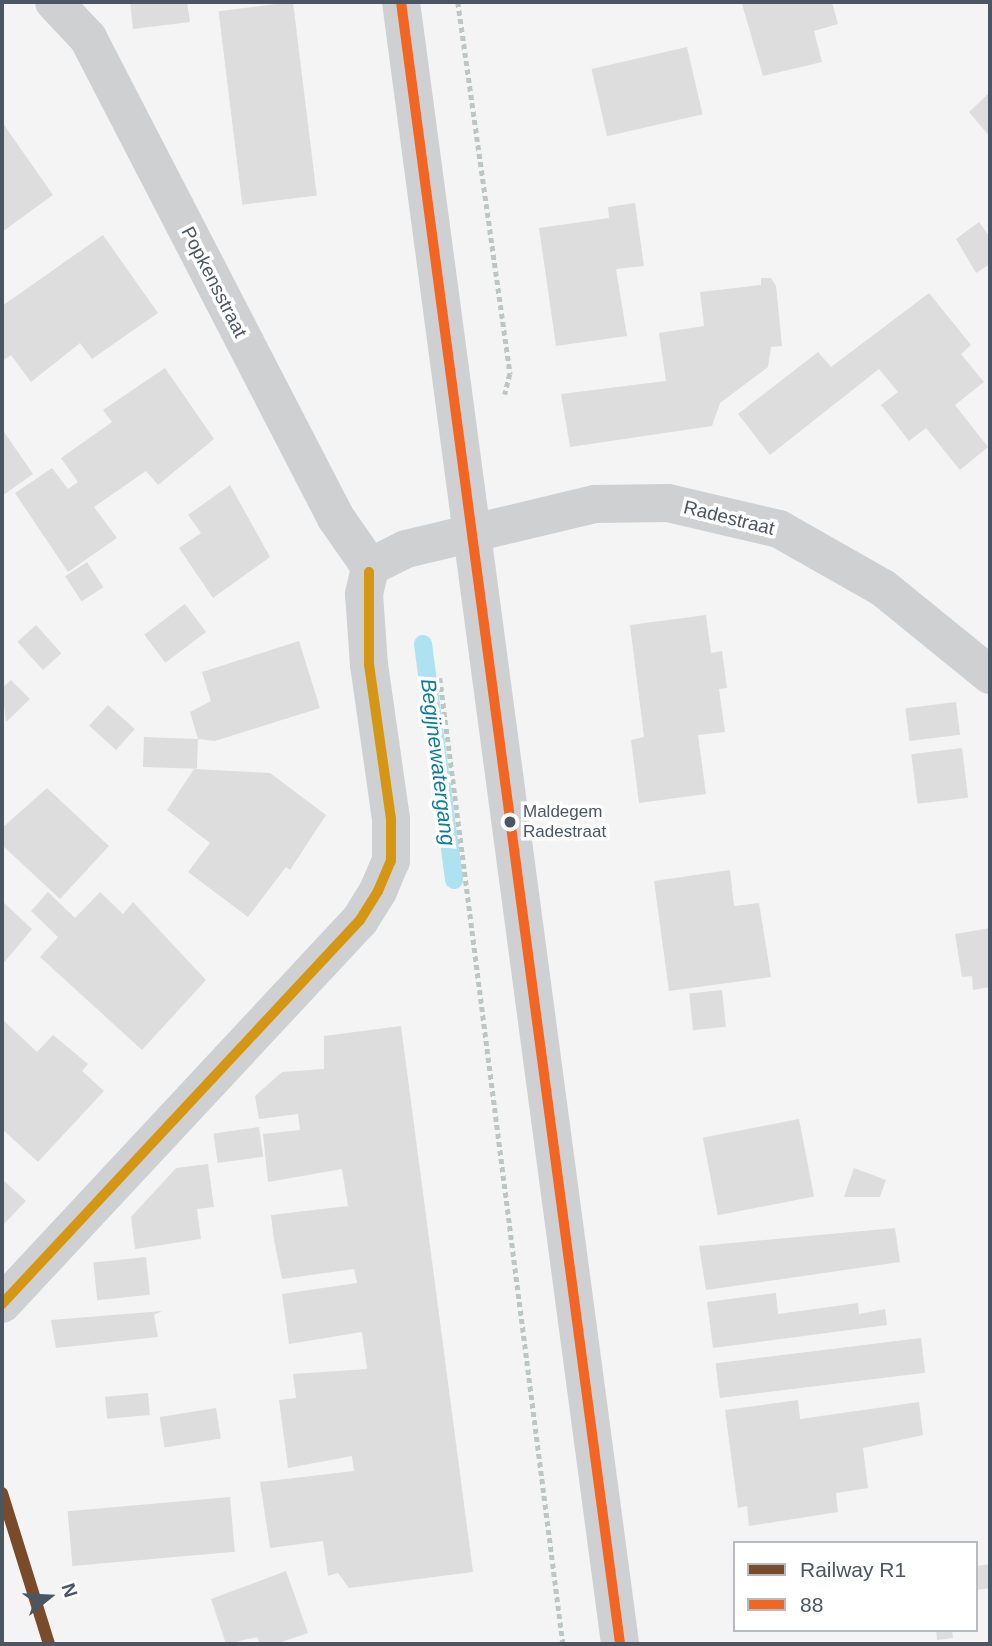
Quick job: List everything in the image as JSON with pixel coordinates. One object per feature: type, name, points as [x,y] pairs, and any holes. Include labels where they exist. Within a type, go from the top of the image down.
[{"type":"street","name":"Popkensstraat","points":[[54,2],[88,38],[336,518],[370,567]]},
{"type":"street","points":[[401,2],[468,533],[620,1644]]},
{"type":"street","name":"Radestraat","points":[[370,567],[406,549],[595,504],[668,503],[779,529],[883,588],[990,675]]},
{"type":"street","points":[[2,1304],[360,920],[379,891],[391,861],[391,819],[369,665],[364,594],[370,567]]},
{"type":"building","points":[[130,2],[187,2],[190,22],[133,29]]},
{"type":"building","points":[[293,2],[317,196],[242,205],[219,11]]},
{"type":"building","points":[[832,2],[838,24],[814,31],[822,62],[763,76],[742,4]]},
{"type":"building","points":[[687,47],[703,114],[607,136],[592,69]]},
{"type":"building","points":[[988,94],[990,97],[990,137],[969,112]]},
{"type":"building","points":[[2,122],[53,195],[2,232]]},
{"type":"building","points":[[635,203],[644,266],[616,269],[627,336],[556,346],[539,228],[609,218],[608,207]]},
{"type":"building","points":[[979,222],[990,237],[990,264],[976,273],[956,239]]},
{"type":"building","points":[[103,235],[158,313],[92,359],[80,343],[31,382],[11,355],[2,361],[2,306]]},
{"type":"building","points":[[761,278],[771,278],[776,286],[782,346],[771,347],[768,367],[720,403],[712,426],[570,447],[561,394],[666,381],[659,333],[704,326],[700,292],[761,285]]},
{"type":"building","points":[[929,293],[971,345],[961,354],[984,382],[955,405],[988,447],[960,470],[926,428],[909,441],[881,405],[898,392],[879,369],[770,455],[738,414],[818,352],[831,367]]},
{"type":"building","points":[[165,368],[214,439],[158,485],[146,471],[94,507],[117,538],[68,572],[15,493],[52,468],[68,489],[78,482],[61,458],[112,422],[103,410]]},
{"type":"building","points":[[2,429],[33,474],[2,496]]},
{"type":"building","points":[[230,485],[270,557],[213,598],[179,548],[201,533],[188,515]]},
{"type":"building","points":[[87,562],[103,587],[82,601],[65,576]]},
{"type":"building","points":[[185,604],[206,632],[165,663],[144,635]]},
{"type":"building","points":[[706,615],[711,653],[722,651],[727,688],[719,689],[725,732],[698,735],[706,794],[639,803],[631,740],[644,737],[630,625]]},
{"type":"building","points":[[36,625],[61,653],[43,670],[17,642]]},
{"type":"building","points":[[299,641],[320,708],[215,741],[198,739],[190,712],[211,701],[202,672]]},
{"type":"building","points":[[11,680],[30,699],[6,722],[2,688]]},
{"type":"building","points":[[956,702],[960,735],[909,741],[905,708]]},
{"type":"building","points":[[108,705],[135,729],[116,750],[89,726]]},
{"type":"building","points":[[144,737],[198,739],[197,769],[143,767]]},
{"type":"building","points":[[962,748],[968,798],[917,804],[911,754]]},
{"type":"building","points":[[194,769],[270,773],[326,815],[290,870],[286,867],[248,917],[188,872],[210,843],[167,810]]},
{"type":"building","points":[[47,788],[109,846],[60,899],[2,845],[2,828]]},
{"type":"building","points":[[730,870],[734,906],[759,903],[771,977],[669,991],[654,881]]},
{"type":"building","points":[[48,892],[75,918],[100,892],[123,914],[133,902],[206,980],[142,1050],[40,957],[58,937],[31,911]]},
{"type":"building","points":[[2,901],[32,929],[2,965]]},
{"type":"building","points":[[990,928],[990,987],[973,990],[972,976],[962,977],[955,934]]},
{"type":"building","points":[[722,990],[726,1027],[693,1030],[689,993]]},
{"type":"building","points":[[2,1019],[37,1052],[53,1035],[88,1064],[82,1071],[104,1091],[38,1162],[2,1129]]},
{"type":"building","points":[[401,1026],[473,1572],[349,1588],[338,1573],[328,1576],[323,1541],[270,1548],[260,1482],[354,1471],[352,1456],[288,1468],[279,1400],[296,1398],[293,1374],[367,1369],[362,1332],[289,1344],[282,1294],[357,1283],[354,1269],[282,1279],[271,1215],[348,1206],[342,1169],[268,1182],[263,1134],[300,1130],[298,1114],[259,1119],[255,1096],[282,1072],[324,1069],[324,1036]]},
{"type":"building","points":[[799,1119],[814,1197],[718,1215],[703,1138]]},
{"type":"building","points":[[259,1127],[263,1157],[218,1163],[213,1133]]},
{"type":"building","points":[[208,1164],[214,1207],[197,1209],[201,1239],[135,1249],[131,1217],[176,1168]]},
{"type":"building","points":[[854,1168],[886,1180],[880,1197],[844,1197]]},
{"type":"building","points":[[2,1179],[26,1201],[2,1226]]},
{"type":"building","points":[[895,1228],[900,1262],[706,1290],[699,1246]]},
{"type":"building","points":[[146,1257],[150,1295],[97,1300],[93,1263]]},
{"type":"building","points":[[776,1293],[778,1314],[858,1303],[859,1314],[885,1309],[887,1325],[713,1348],[707,1302]]},
{"type":"building","points":[[162,1311],[154,1315],[158,1337],[56,1348],[51,1320]]},
{"type":"building","points":[[921,1338],[925,1373],[720,1398],[716,1363]]},
{"type":"building","points":[[148,1393],[150,1415],[107,1419],[105,1397]]},
{"type":"building","points":[[798,1400],[800,1419],[919,1402],[923,1435],[863,1448],[868,1488],[836,1493],[838,1512],[749,1526],[747,1506],[738,1508],[725,1410]]},
{"type":"building","points":[[216,1408],[221,1439],[165,1448],[160,1417]]},
{"type":"building","points":[[230,1497],[235,1552],[72,1566],[68,1511]]},
{"type":"building","points":[[990,1564],[990,1588],[978,1590],[978,1566]]},
{"type":"building","points":[[286,1571],[308,1633],[276,1644],[260,1644],[257,1637],[226,1644],[211,1599]]},
{"type":"building","points":[[936,1632],[952,1632],[953,1638],[937,1640]]},
{"type":"waterway","name":"Begijnewatergang","points":[[423,644],[454,880]]},
{"type":"rail line","name":"R1","points":[[2,1493],[49,1644]]},
{"type":"transit line","name":"88","points":[[401,2],[620,1644]]},
{"type":"transit line","points":[[2,1304],[360,920],[378,891],[391,861],[391,819],[369,665],[369,572]]},
{"type":"place","name":"Maldegem Radestraat","points":[[510,822]]}]
